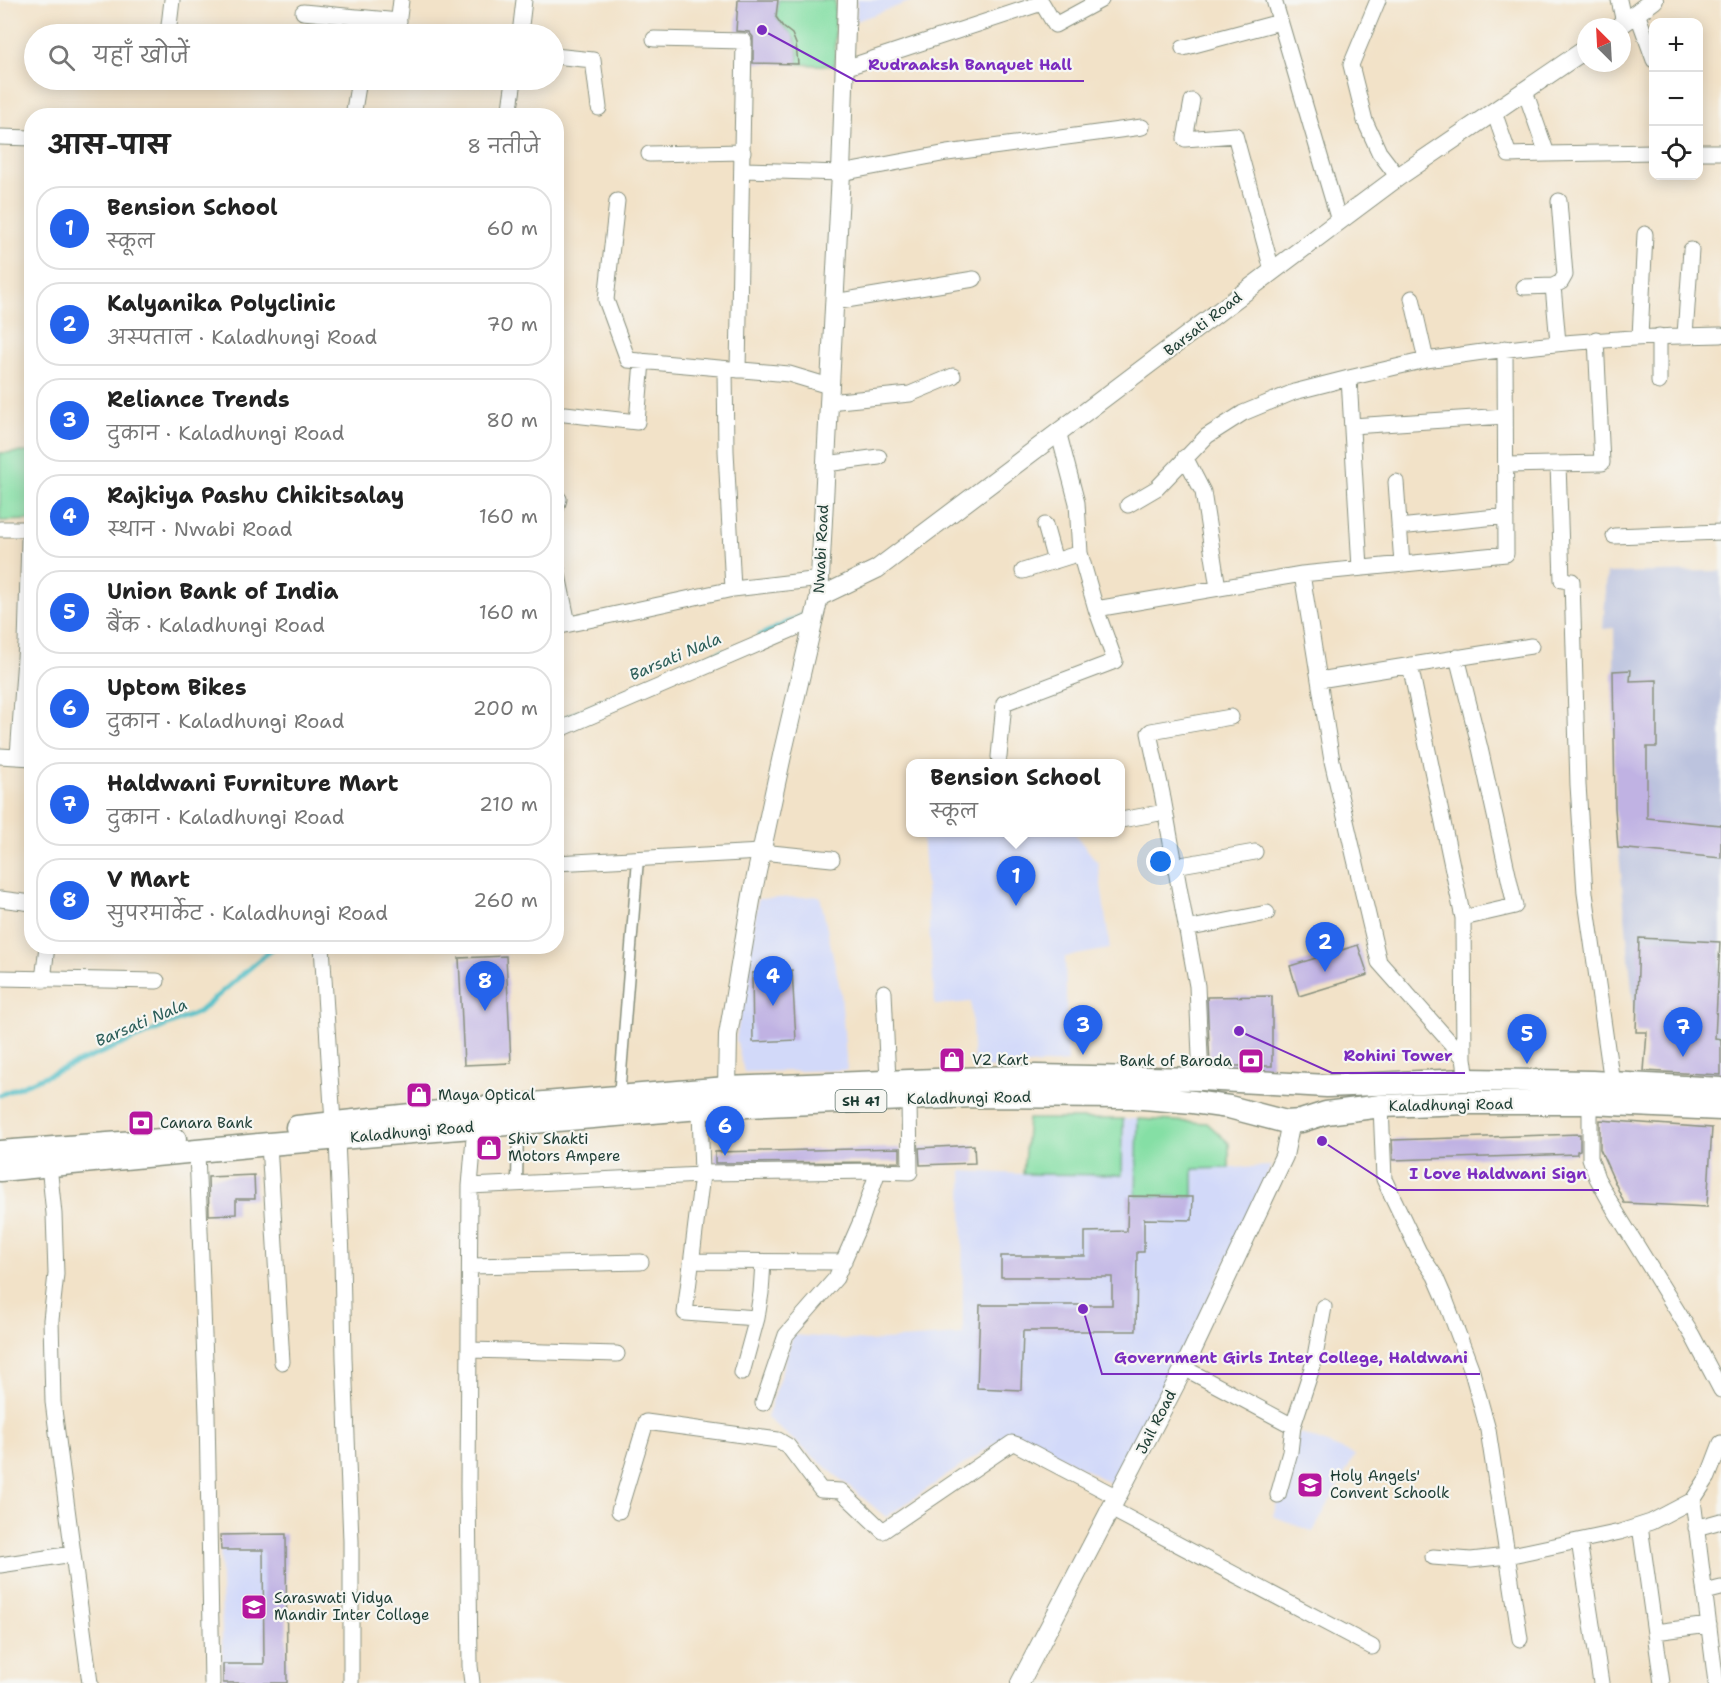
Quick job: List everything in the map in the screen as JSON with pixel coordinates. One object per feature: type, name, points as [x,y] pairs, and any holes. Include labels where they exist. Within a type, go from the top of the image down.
[{"type":"main road","name":"Kaladhungi Road","points":[[0,1152],[47,1157],[335,1131],[518,1123],[700,1108],[728,1097],[888,1081],[1035,1076],[1201,1079],[1327,1086],[1466,1069],[1612,1083],[1721,1089]]},
{"type":"main road","points":[[1466,1069],[1467,1103]]},
{"type":"main road","points":[[1266,1117],[1263,1099],[1269,1083]]},
{"type":"main road","points":[[1326,1113],[1329,1100],[1327,1086]]},
{"type":"main road","name":"Kaladhungi Road","points":[[196,1145],[269,1144],[459,1110],[619,1097],[1131,1098],[1229,1107],[1291,1122],[1326,1113],[1381,1106],[1467,1103],[1590,1103],[1721,1109]]},
{"type":"main road","name":"Kaladhungi Road","points":[[0,1170],[47,1157]]},
{"type":"street","points":[[169,24],[172,0]]},
{"type":"street","points":[[398,24],[401,0]]},
{"type":"street","points":[[521,24],[524,0]]},
{"type":"street","name":"Nwabi Road","points":[[728,1097],[728,1035],[761,852],[820,588],[841,173],[847,0]]},
{"type":"street","points":[[845,68],[1029,3],[1042,3],[1055,25],[1101,0]]},
{"type":"street","points":[[1274,0],[1339,220]]},
{"type":"street","points":[[1378,0],[1351,65],[1365,121],[1379,152],[1398,177]]},
{"type":"street","points":[[1619,0],[1625,18]]},
{"type":"street","points":[[1630,18],[1654,0]]},
{"type":"street","points":[[303,12],[374,24]]},
{"type":"street","points":[[1183,48],[1281,22]]},
{"type":"street","points":[[1631,28],[1649,54]]},
{"type":"street","points":[[654,39],[744,41],[743,170],[726,451],[734,590]]},
{"type":"street","name":"Barsati Road","points":[[820,588],[877,569],[1339,220],[1577,55]]},
{"type":"street","points":[[564,57],[593,60],[599,108]]},
{"type":"street","points":[[354,108],[357,90]]},
{"type":"street","points":[[510,108],[513,90]]},
{"type":"street","points":[[1525,91],[1547,154]]},
{"type":"street","points":[[1192,101],[1185,139],[1235,135],[1272,270]]},
{"type":"street","points":[[1494,112],[1509,155],[1649,152]]},
{"type":"street","points":[[743,170],[841,173],[946,153],[1142,127]]},
{"type":"street","points":[[0,137],[24,138]]},
{"type":"street","points":[[649,154],[743,152]]},
{"type":"street","points":[[1703,152],[1721,152]]},
{"type":"street","points":[[617,201],[606,300],[628,360],[789,374],[829,394],[910,394],[953,376]]},
{"type":"street","points":[[1524,287],[1553,286],[1561,282],[1565,275],[1559,201]]},
{"type":"street","points":[[1640,338],[1645,234]]},
{"type":"street","points":[[1685,335],[1691,250]]},
{"type":"street","points":[[834,302],[974,279]]},
{"type":"street","points":[[1553,286],[1558,343]]},
{"type":"street","points":[[1412,297],[1426,360]]},
{"type":"street","points":[[1128,505],[1157,488],[1206,435],[1243,413],[1294,392],[1426,360],[1505,348],[1596,339],[1721,334]]},
{"type":"street","points":[[1659,336],[1659,382]]},
{"type":"street","points":[[1506,465],[1602,463],[1596,339]]},
{"type":"street","points":[[1096,609],[1302,574],[1506,554],[1505,348]]},
{"type":"street","points":[[565,414],[637,422],[642,361]]},
{"type":"street","points":[[1349,378],[1360,568]]},
{"type":"street","points":[[1352,426],[1505,416]]},
{"type":"street","points":[[999,757],[1004,703],[1115,662],[1096,609],[1080,553],[1077,503],[1058,431]]},
{"type":"street","points":[[826,464],[879,457]]},
{"type":"street","points":[[1185,458],[1203,492],[1218,588]]},
{"type":"street","points":[[1558,464],[1562,580],[1572,581],[1578,785],[1585,893],[1612,1083]]},
{"type":"street","points":[[1396,482],[1402,564]]},
{"type":"street","points":[[1400,527],[1506,516]]},
{"type":"street","points":[[1045,525],[1055,561]]},
{"type":"street","points":[[0,529],[24,533]]},
{"type":"street","points":[[1614,536],[1721,532]]},
{"type":"street","points":[[1023,571],[1080,553]]},
{"type":"street","points":[[1302,574],[1332,761],[1379,962],[1466,1069]]},
{"type":"street","points":[[564,626],[734,590],[820,588]]},
{"type":"street","points":[[564,728],[814,620]]},
{"type":"street","points":[[1319,680],[1531,646]]},
{"type":"street","points":[[1457,657],[1515,906],[1463,918]]},
{"type":"street","points":[[1410,665],[1463,918],[1466,1069]]},
{"type":"street","points":[[1201,1079],[1197,986],[1149,733],[1231,717]]},
{"type":"street","points":[[0,756],[24,757]]},
{"type":"street","points":[[1125,819],[1166,813]]},
{"type":"street","points":[[564,863],[761,852],[832,859]]},
{"type":"street","points":[[1174,866],[1255,852]]},
{"type":"street","points":[[619,1097],[638,859]]},
{"type":"street","points":[[0,899],[24,902]]},
{"type":"street","points":[[1186,929],[1267,913]]},
{"type":"street","points":[[43,980],[45,954]]},
{"type":"street","points":[[323,954],[342,1257],[351,1541],[351,1683]]},
{"type":"street","points":[[0,978],[157,981]]},
{"type":"street","points":[[884,992],[888,1081]]},
{"type":"street","points":[[470,1186],[702,1174],[910,1172],[909,1099]]},
{"type":"street","points":[[1590,1103],[1590,1158],[1597,1178],[1692,1335],[1721,1390]]},
{"type":"street","points":[[1381,1106],[1384,1179],[1419,1252],[1438,1284],[1471,1368],[1488,1430],[1520,1639]]},
{"type":"street","points":[[700,1108],[702,1174],[685,1313],[757,1317]]},
{"type":"street","name":"Jail Road","points":[[1020,1683],[1184,1368],[1284,1156],[1291,1122]]},
{"type":"street","points":[[518,1123],[518,1184]]},
{"type":"street","points":[[472,1683],[468,1499],[470,1186],[475,1126]]},
{"type":"street","points":[[269,1144],[282,1362]]},
{"type":"street","points":[[196,1145],[207,1414],[212,1683]]},
{"type":"street","points":[[47,1157],[54,1214],[56,1274],[51,1320],[53,1402],[90,1683]]},
{"type":"street","points":[[762,1403],[786,1335],[836,1278],[844,1262],[878,1171]]},
{"type":"street","points":[[692,1261],[844,1262]]},
{"type":"street","points":[[470,1266],[641,1262]]},
{"type":"street","points":[[742,1373],[757,1317],[763,1262]]},
{"type":"street","points":[[1278,1495],[1290,1452],[1293,1426],[1314,1362],[1324,1307]]},
{"type":"street","points":[[470,1350],[617,1354]]},
{"type":"street","points":[[1184,1368],[1293,1426]]},
{"type":"street","points":[[619,1511],[646,1422],[778,1440],[788,1446],[821,1490],[841,1491],[883,1531],[1012,1443],[1114,1503],[1372,1647]]},
{"type":"street","points":[[1432,1557],[1471,1560],[1507,1556],[1640,1526],[1693,1500],[1708,1477],[1721,1443]]},
{"type":"street","points":[[1693,1500],[1716,1683]]},
{"type":"street","points":[[1696,1527],[1721,1521]]},
{"type":"street","points":[[1640,1526],[1662,1683]]},
{"type":"street","points":[[1580,1541],[1601,1683]]},
{"type":"street","points":[[0,1565],[73,1554]]},
{"type":"street","points":[[1705,1592],[1721,1588]]},
{"type":"street","points":[[1655,1632],[1709,1625]]},
{"type":"shaded area","points":[[857,0],[915,0],[856,21]]},
{"type":"shaded area","points":[[1721,571],[1721,1039],[1636,1032],[1615,810],[1614,628],[1603,629],[1607,573]]},
{"type":"shaded area","points":[[922,837],[1077,837],[1098,863],[1110,949],[1065,957],[1068,1062],[974,1069],[971,1002],[935,1005]]},
{"type":"shaded area","points":[[820,896],[841,993],[847,1070],[744,1072],[736,1039],[758,899]]},
{"type":"shaded area","points":[[1028,1119],[1138,1119],[1207,1123],[1229,1143],[1230,1168],[1271,1166],[1188,1342],[1112,1484],[1013,1431],[886,1517],[767,1418],[793,1335],[868,1341],[963,1335],[962,1171],[1023,1174]]},
{"type":"shaded area","name":"Holy Angels' Convent Schoolk","points":[[1299,1433],[1355,1455],[1313,1532],[1273,1516]]},
{"type":"shaded area","name":"Saraswati Vidya Mandir Inter Collage","points":[[286,1534],[287,1683],[223,1683],[220,1535]]},
{"type":"green space","points":[[778,0],[835,0],[835,66],[798,64],[794,38],[777,18]]},
{"type":"green space","points":[[24,452],[24,520],[0,521],[0,453]]},
{"type":"green space","points":[[1028,1119],[1123,1119],[1122,1175],[1023,1174]]},
{"type":"green space","points":[[1138,1119],[1207,1123],[1229,1143],[1229,1168],[1193,1169],[1193,1197],[1136,1196]]},
{"type":"building","points":[[738,0],[778,0],[776,17],[792,34],[796,44],[798,64],[753,63],[753,37],[749,32],[736,31]]},
{"type":"building","points":[[1631,670],[1630,681],[1657,680],[1657,747],[1647,747],[1647,818],[1721,825],[1721,858],[1618,848],[1615,808],[1613,671]]},
{"type":"building","points":[[1639,938],[1720,942],[1715,1038],[1721,1039],[1721,1075],[1644,1071],[1647,1032],[1636,1032]]},
{"type":"building","points":[[1358,945],[1368,975],[1299,996],[1290,966]]},
{"type":"building","points":[[506,956],[511,1063],[464,1065],[459,958]]},
{"type":"building","points":[[792,970],[796,1040],[753,1042],[752,973]]},
{"type":"building","points":[[1272,996],[1272,1066],[1210,1066],[1207,997]]},
{"type":"building","points":[[1600,1120],[1712,1128],[1707,1207],[1624,1203],[1600,1149]]},
{"type":"building","points":[[1580,1134],[1580,1150],[1577,1154],[1393,1160],[1392,1140]]},
{"type":"building","points":[[974,1145],[975,1163],[920,1165],[919,1148]]},
{"type":"building","points":[[900,1148],[900,1162],[715,1163],[715,1152]]},
{"type":"building","points":[[254,1175],[255,1199],[236,1199],[236,1214],[209,1215],[208,1177]]},
{"type":"building","points":[[1128,1196],[1193,1197],[1192,1220],[1144,1219],[1144,1252],[1137,1252],[1136,1331],[1023,1331],[1021,1390],[977,1388],[980,1305],[1112,1305],[1112,1277],[1001,1277],[1001,1256],[1085,1256],[1085,1232],[1127,1231]]},
{"type":"building","points":[[286,1534],[287,1683],[223,1683],[223,1664],[264,1664],[263,1550],[221,1550],[220,1535]]},
{"type":"waterway","name":"Barsati Nala","points":[[759,636],[804,615]]},
{"type":"waterway","name":"Barsati Nala","points":[[564,719],[723,651]]},
{"type":"waterway","name":"Barsati Nala","points":[[0,1095],[199,1012],[266,954]]},
{"type":"place","name":"Rudraaksh Banquet Hall","points":[[762,30]]},
{"type":"place","name":"Bension School","points":[[1016,906]]},
{"type":"place","name":"Kalyanika Polyclinic","points":[[1325,972]]},
{"type":"place","name":"Rajkiya Pashu Chikitsalay","points":[[773,1006]]},
{"type":"place","name":"V Mart","points":[[485,1011]]},
{"type":"place","name":"Rohini Tower","points":[[1239,1031]]},
{"type":"place","name":"Reliance Trends","points":[[1083,1055]]},
{"type":"place","name":"Haldwani Furniture Mart","points":[[1683,1057]]},
{"type":"place","name":"V2 Kart","points":[[952,1060]]},
{"type":"place","name":"Bank of Baroda","points":[[1251,1061]]},
{"type":"place","name":"Union Bank of India","points":[[1527,1064]]},
{"type":"place","name":"Maya Optical","points":[[419,1095]]},
{"type":"place","name":"Canara Bank","points":[[141,1123]]},
{"type":"place","name":"I Love Haldwani Sign","points":[[1322,1141]]},
{"type":"place","name":"Shiv Shakti Motors Ampere","points":[[489,1148]]},
{"type":"place","name":"Uptom Bikes","points":[[725,1156]]},
{"type":"place","name":"Government Girls Inter College, Haldwani","points":[[1083,1309]]},
{"type":"place","name":"Holy Angels' Convent Schoolk","points":[[1310,1485]]},
{"type":"place","name":"Saraswati Vidya Mandir Inter Collage","points":[[254,1607]]}]
